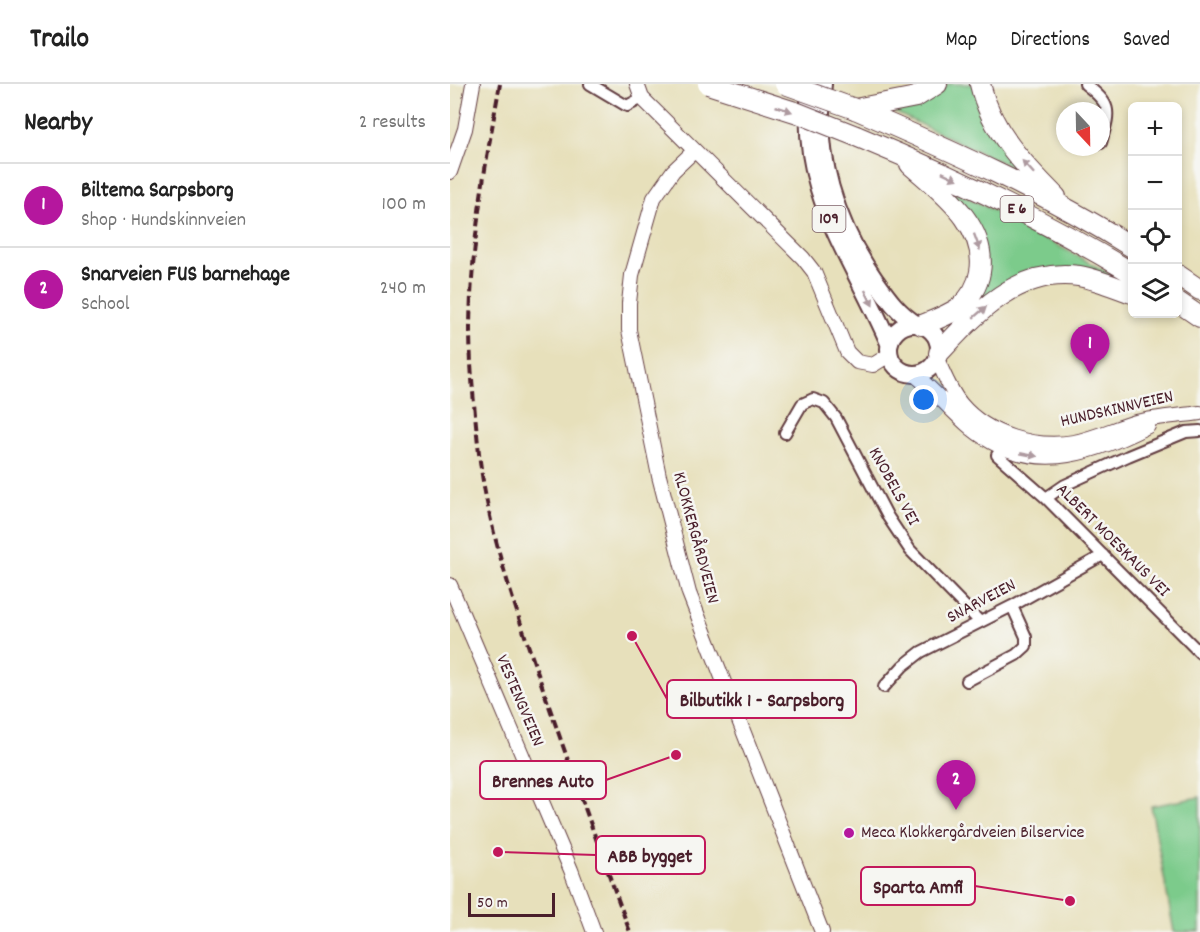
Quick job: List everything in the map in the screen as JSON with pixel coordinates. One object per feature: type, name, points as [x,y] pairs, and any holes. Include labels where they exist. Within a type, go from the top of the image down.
[{"type":"highway","name":"E 6","points":[[708,84],[798,113],[896,152],[1002,201],[1128,271]]},
{"type":"highway","name":"E 6","points":[[786,84],[855,109],[966,157],[1068,210],[1128,245]]},
{"type":"highway","points":[[855,109],[910,99],[937,84]]},
{"type":"highway","name":"E 6","points":[[980,84],[990,113],[1004,139],[1068,210]]},
{"type":"highway","name":"E 6","points":[[896,152],[962,215],[975,236],[981,256],[980,277],[961,306],[949,314],[919,324]]},
{"type":"highway","points":[[938,356],[981,310],[999,296],[1026,281],[1040,277],[1067,275],[1097,280],[1128,292]]},
{"type":"highway","points":[[1182,278],[1200,290]]},
{"type":"highway","points":[[1182,305],[1200,318]]},
{"type":"highway","points":[[1182,311],[1200,318]]},
{"type":"main road","name":"109","points":[[811,84],[808,134],[819,193],[832,228],[898,369],[914,374]]},
{"type":"main road","name":"109","points":[[823,84],[820,119],[823,152],[837,208],[853,244],[899,312],[936,336],[938,356]]},
{"type":"main road","points":[[889,349],[899,328],[919,324]]},
{"type":"main road","points":[[914,374],[930,368],[938,356]]},
{"type":"street","points":[[450,172],[465,129],[473,84]]},
{"type":"street","points":[[590,84],[627,106],[642,98]]},
{"type":"street","points":[[637,84],[642,98],[803,258],[814,272],[847,352],[856,362],[873,365],[889,349]]},
{"type":"street","points":[[1085,84],[1105,102]]},
{"type":"street","name":"KLOKKERGÅRDVEIEN","points":[[694,151],[673,171],[654,198],[632,275],[629,330],[659,476],[689,593],[822,932]]},
{"type":"street","name":"HUNDSKINNVEIEN","points":[[938,356],[955,396],[969,412],[1004,434],[1027,442],[1052,444],[1077,442],[1137,422],[1200,413]]},
{"type":"street","points":[[914,374],[979,434],[997,445],[1027,455],[1054,458],[1081,454],[1162,418]]},
{"type":"street","name":"KNOBELS VEI","points":[[785,433],[802,404],[813,399],[824,403],[836,418],[888,517],[910,550],[980,622]]},
{"type":"street","points":[[1046,498],[1065,485],[1137,452],[1186,432],[1200,431]]},
{"type":"street","name":"ALBERT MOESKAUS VEI","points":[[997,455],[1046,498],[1200,653]]},
{"type":"street","name":"SNARVEIEN","points":[[884,687],[903,666],[921,652],[1012,606],[1102,555]]},
{"type":"street","name":"VESTENGVEIEN","points":[[450,585],[571,870],[594,932]]},
{"type":"street","points":[[967,681],[1016,655],[1026,646],[1026,637],[1012,606]]},
{"type":"green space","points":[[948,84],[974,84],[1022,172],[892,111],[935,95]]},
{"type":"green space","points":[[940,184],[1125,282],[1088,271],[980,303],[976,298],[987,278]]},
{"type":"green space","points":[[1200,797],[1200,932],[1174,932],[1151,806]]},
{"type":"railway","points":[[500,84],[480,205],[471,297],[471,371],[482,474],[494,534],[520,622],[630,932]]},
{"type":"place","name":"Biltema Sarpsborg","points":[[1090,374]]},
{"type":"place","name":"Bilbutikk 1 - Sarpsborg","points":[[632,636]]},
{"type":"place","name":"Brennes Auto","points":[[676,755]]},
{"type":"place","name":"Snarveien FUS barnehage","points":[[956,810]]},
{"type":"place","name":"Meca Klokkergårdveien Bilservice","points":[[849,833]]},
{"type":"place","name":"ABB bygget","points":[[498,852]]},
{"type":"place","name":"Sparta Amfi","points":[[1070,901]]}]
